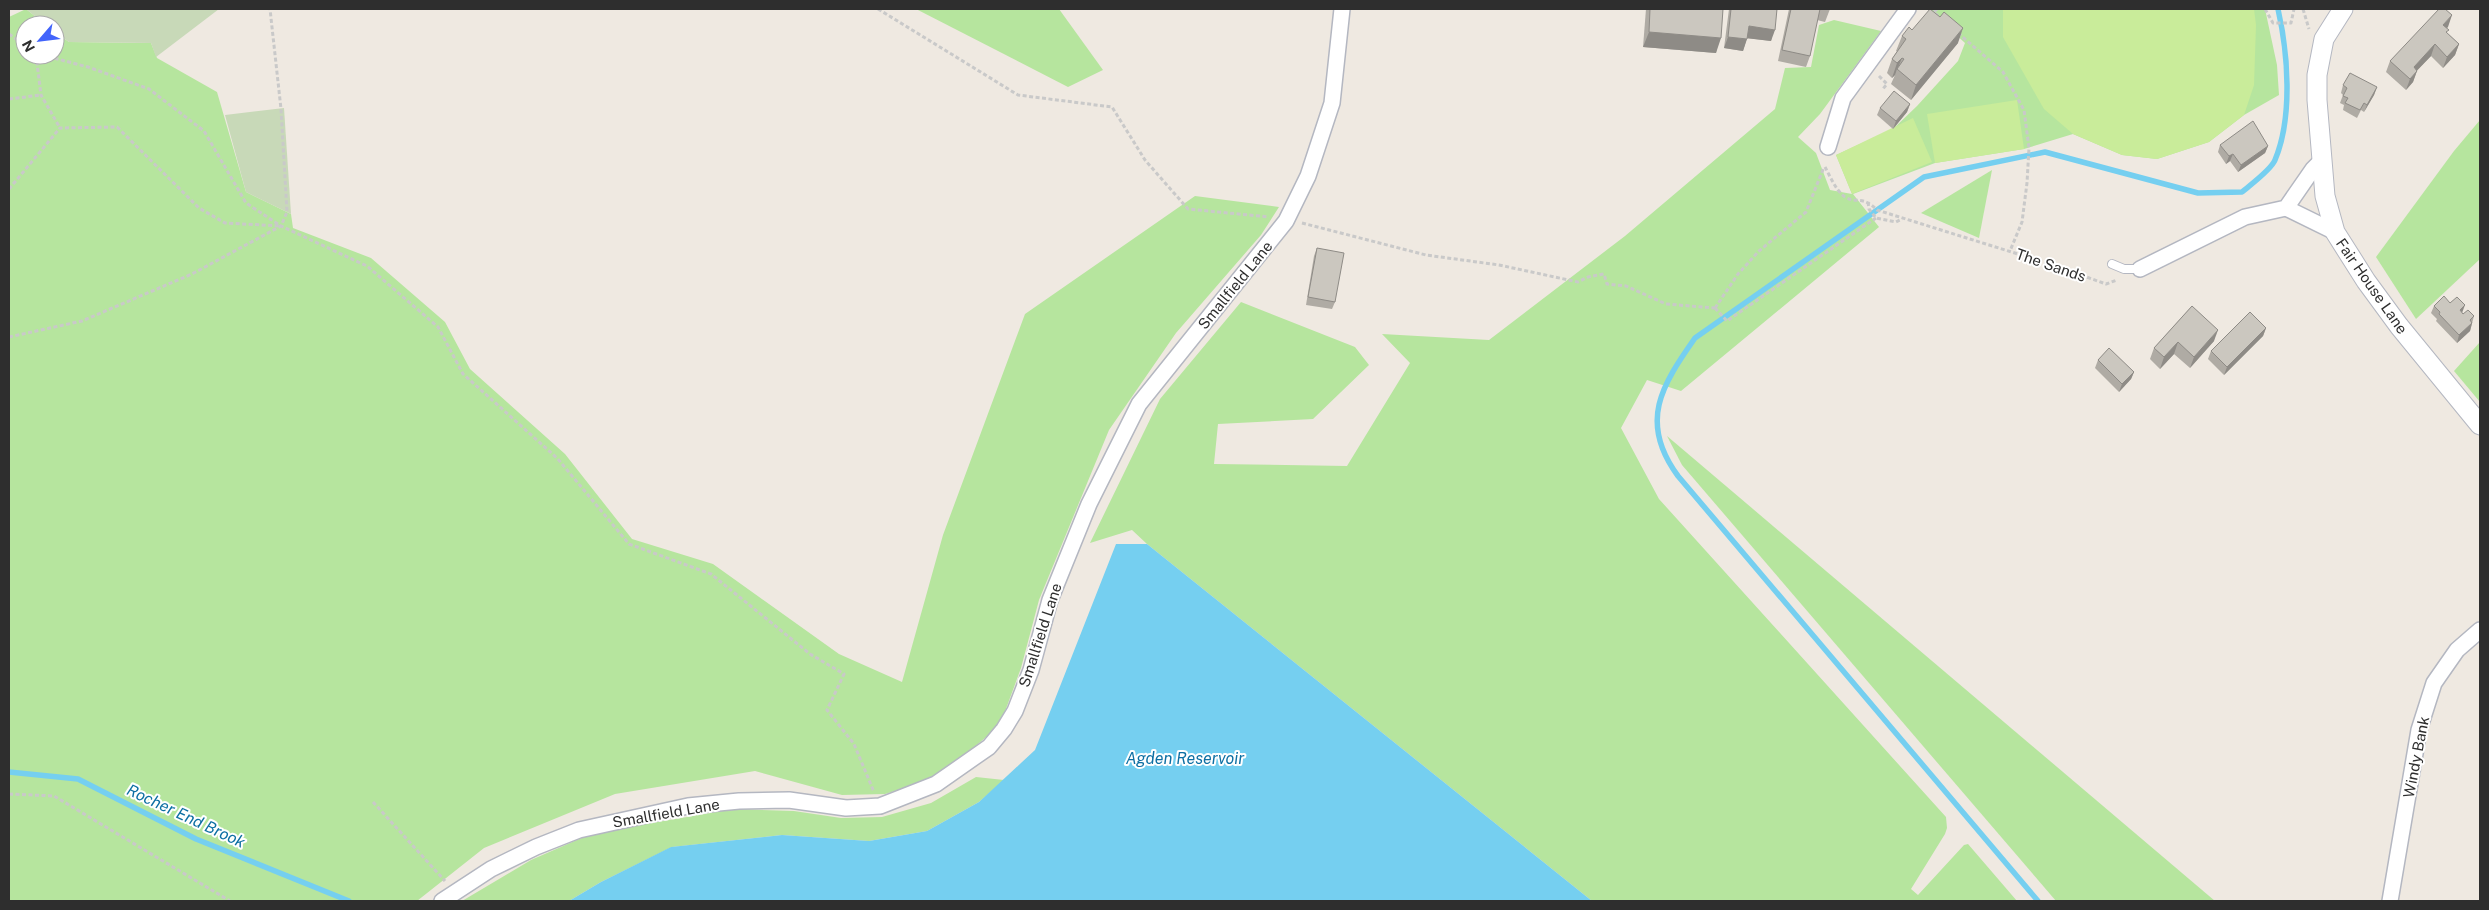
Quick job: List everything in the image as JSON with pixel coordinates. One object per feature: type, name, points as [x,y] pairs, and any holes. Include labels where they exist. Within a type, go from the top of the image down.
[{"type":"street","name":"Smallfield Lane","points":[[448,897],[491,870],[536,847],[579,830],[688,806],[739,801],[789,800],[846,808],[880,806],[936,784],[989,747],[1004,729],[1015,711],[1031,670],[1050,600],[1089,504],[1139,404],[1286,221],[1308,176],[1332,103],[1342,9]]},
{"type":"street","points":[[1828,147],[1842,98],[1908,9]]},
{"type":"street","name":"Fair House Lane","points":[[2343,9],[2324,39],[2317,75],[2317,100],[2325,196],[2335,232],[2399,326],[2480,425]]},
{"type":"street","points":[[2286,208],[2313,169],[2322,160]]},
{"type":"street","points":[[2140,269],[2245,217],[2286,208],[2335,232]]},
{"type":"street","name":"Windy Bank","points":[[2390,901],[2419,730],[2434,683],[2457,650],[2480,630]]},
{"type":"lane","points":[[2112,264],[2124,269],[2140,269]]},
{"type":"path","points":[[9,337],[82,321],[192,274],[281,226],[287,212],[281,109],[270,9]]},
{"type":"path","points":[[878,9],[1018,95],[1112,107],[1145,160],[1188,209],[1264,217]]},
{"type":"path","points":[[1937,9],[1934,12],[1941,18]]},
{"type":"path","points":[[2266,9],[2274,23],[2291,23],[2294,9]]},
{"type":"path","points":[[1955,30],[2002,72],[2024,110],[2029,148],[2028,172],[2022,222],[2010,251]]},
{"type":"path","points":[[65,61],[150,89],[204,131],[246,203],[281,226],[367,266],[438,327],[464,374],[557,458],[629,544],[711,574],[810,654],[844,674],[827,710],[854,744],[880,806]]},
{"type":"path","points":[[37,65],[41,95],[60,128]]},
{"type":"path","points":[[9,99],[41,95]]},
{"type":"path","points":[[9,189],[60,128],[117,127],[199,208],[225,223],[281,226]]},
{"type":"path","name":"The Sands","points":[[1715,308],[1738,274],[1759,251],[1806,212],[1825,167],[1834,184],[1846,197],[1868,201],[1877,210],[1903,219],[2010,251],[2106,284],[2140,269]]},
{"type":"path","points":[[1868,201],[1869,209],[1876,218],[1896,222],[1903,219]]},
{"type":"path","points":[[1286,221],[1426,255],[1499,265],[1578,282],[1588,277],[1604,274],[1607,284],[1626,286],[1666,304],[1715,308],[1727,321],[1876,218]]},
{"type":"path","points":[[9,794],[54,796],[230,901]]},
{"type":"path","points":[[373,802],[448,897]]},
{"type":"green space","points":[[26,9],[34,15],[15,15],[15,65],[65,65],[65,39],[69,42],[151,43],[157,58],[217,92],[246,192],[291,214],[293,228],[371,258],[445,322],[470,369],[565,454],[632,539],[713,564],[839,654],[902,682],[943,535],[1025,314],[1195,196],[1279,207],[1261,235],[1176,333],[1109,430],[1039,600],[1021,668],[1000,725],[957,762],[923,782],[885,794],[842,795],[755,771],[615,794],[484,848],[417,901],[9,901],[9,17]]},
{"type":"green space","points":[[26,9],[219,9],[156,57],[151,43],[69,42],[65,39],[65,15],[34,15]]},
{"type":"green space","points":[[916,9],[1059,9],[1103,70],[1068,87]]},
{"type":"green space","points":[[1928,9],[2265,9],[2277,65],[2279,95],[2244,115],[2209,142],[2157,159],[2122,155],[2073,134],[2024,149],[1935,163],[1853,194],[1879,227],[1681,391],[1647,380],[1621,428],[1659,499],[1946,817],[1947,828],[1945,834],[1911,889],[1918,895],[1964,845],[1968,844],[2017,901],[1592,901],[1132,530],[1090,543],[1160,399],[1241,302],[1355,347],[1369,365],[1313,419],[1218,424],[1214,464],[1347,466],[1410,363],[1382,334],[1489,340],[1625,236],[1775,109],[1785,68],[1811,67],[1819,25],[1834,20],[1881,31],[1820,114],[1798,137],[1816,153],[1830,190],[1852,194],[1836,155],[1893,129],[1958,61],[1965,43]]},
{"type":"green space","points":[[2003,9],[2254,9],[2256,25],[2254,85],[2244,115],[2209,142],[2157,159],[2122,155],[2073,134],[2044,109],[2003,37]]},
{"type":"green space","points":[[2017,100],[2024,149],[1935,163],[1927,114]]},
{"type":"green space","points":[[284,108],[291,214],[246,192],[225,115]]},
{"type":"green space","points":[[1913,118],[1932,162],[1852,194],[1836,155]]},
{"type":"green space","points":[[2480,120],[2480,259],[2416,319],[2376,257],[2454,151]]},
{"type":"green space","points":[[1992,170],[1979,238],[1921,213]]},
{"type":"green space","points":[[2480,342],[2480,402],[2454,371]]},
{"type":"green space","points":[[1667,436],[2215,901],[2056,901],[1682,465]]},
{"type":"green space","points":[[976,777],[1004,780],[979,802],[927,831],[869,841],[782,835],[672,847],[601,882],[569,901],[462,901],[531,860],[593,833],[734,809],[794,811],[841,818],[882,817],[931,803]]},
{"type":"water","name":"Agden Reservoir","points":[[1116,544],[1147,544],[1592,901],[569,901],[601,882],[671,847],[782,835],[869,841],[927,831],[979,802],[1035,750]]},
{"type":"building","points":[[1650,9],[1723,9],[1721,38],[1649,32]]},
{"type":"building","points":[[1731,9],[1777,9],[1775,30],[1749,26],[1747,39],[1728,37]]},
{"type":"building","points":[[1791,9],[1820,9],[1810,56],[1782,50]]},
{"type":"building","points":[[1930,9],[1940,17],[1944,12],[1963,28],[1916,85],[1897,69],[1904,59],[1902,58],[1897,63],[1892,59],[1906,39],[1902,36],[1909,27],[1912,30]]},
{"type":"building","points":[[2439,9],[2445,9],[2452,15],[2443,25],[2449,30],[2446,32],[2459,44],[2447,57],[2435,44],[2414,67],[2417,71],[2410,79],[2390,61]]},
{"type":"building","points":[[2350,73],[2377,87],[2367,105],[2364,103],[2360,110],[2345,103],[2348,98],[2343,96],[2347,88],[2343,85]]},
{"type":"building","points":[[1894,91],[1910,104],[1896,121],[1880,108]]},
{"type":"building","points":[[2253,121],[2268,146],[2241,165],[2233,154],[2229,156],[2220,145]]},
{"type":"building","points":[[1317,248],[1344,253],[1335,302],[1308,297]]},
{"type":"building","points":[[2444,296],[2450,303],[2457,297],[2465,305],[2460,310],[2463,314],[2468,310],[2474,316],[2470,320],[2472,323],[2459,335],[2434,306]]},
{"type":"building","points":[[2192,306],[2218,330],[2194,357],[2178,342],[2164,357],[2154,348]]},
{"type":"building","points":[[2250,312],[2266,328],[2227,367],[2211,351]]},
{"type":"building","points":[[2109,348],[2134,372],[2122,384],[2098,360]]},
{"type":"waterway","points":[[2038,901],[1678,476],[1666,456],[1659,438],[1657,421],[1659,404],[1673,372],[1695,338],[1924,177],[2045,152],[2198,193],[2242,192],[2273,164],[2281,143],[2287,85],[2284,45],[2278,9]]},
{"type":"waterway","name":"Rocher End Brook","points":[[9,772],[78,779],[196,839],[349,901]]}]
